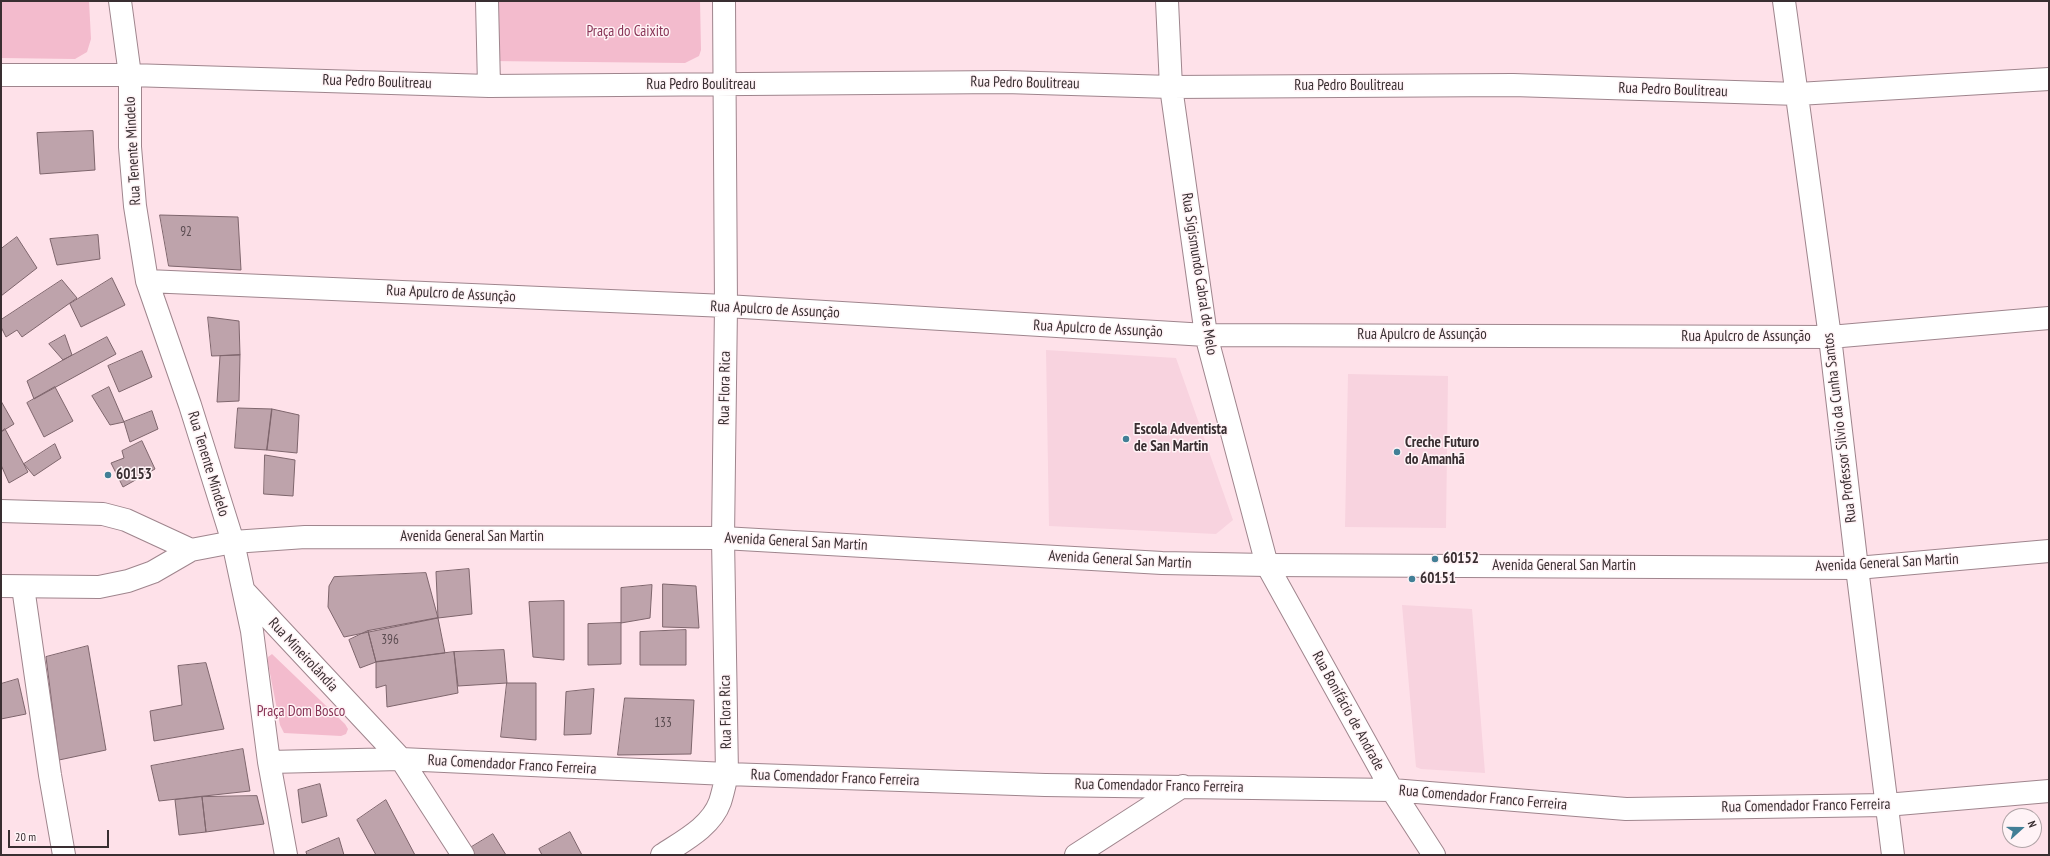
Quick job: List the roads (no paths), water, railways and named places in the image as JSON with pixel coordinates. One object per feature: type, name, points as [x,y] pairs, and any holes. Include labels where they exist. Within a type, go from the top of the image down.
[{"type":"street","name":"Rua Tenente Mindelo","points":[[120,1],[130,75],[130,148],[135,206],[147,281],[190,405],[233,542],[252,631],[269,762],[286,855]]},
{"type":"street","points":[[487,1],[489,86]]},
{"type":"street","name":"Rua Flora Rica","points":[[662,855],[688,839],[706,823],[720,802],[727,774],[723,538],[726,306],[726,84],[724,1]]},
{"type":"street","name":"Rua Sigismundo Cabral de Melo","points":[[1167,1],[1171,87],[1206,335],[1267,565]]},
{"type":"street","name":"Rua Professor Silvio da Cunha Santos","points":[[1784,1],[1798,94],[1830,337],[1856,568],[1893,855]]},
{"type":"street","name":"Rua Pedro Boulitreau","points":[[1,75],[130,75],[489,86],[1005,82],[1171,87],[1513,85],[1798,94],[2049,79]]},
{"type":"street","name":"Rua Apulcro de Assunção","points":[[147,281],[726,306],[1206,335],[1830,337],[2049,318]]},
{"type":"street","points":[[1,511],[103,514],[126,520],[191,550]]},
{"type":"street","name":"Avenida General San Martin","points":[[1,586],[99,587],[128,581],[153,572],[191,550],[233,542],[305,536],[723,538],[1162,563],[1267,565],[1856,568],[2049,551]]},
{"type":"street","name":"Rua Bonifácio de Andrade","points":[[1267,565],[1392,790],[1434,855]]},
{"type":"street","points":[[23,587],[50,775],[64,855]]},
{"type":"street","name":"Rua Mineirolândia","points":[[243,590],[401,759],[463,855]]},
{"type":"street","name":"Rua Comendador Franco Ferreira","points":[[269,762],[401,759],[727,774],[1037,784],[1392,790],[1626,810],[1886,805],[2049,791]]},
{"type":"street","points":[[1076,855],[1183,786]]},
{"type":"place","name":"Escola Adventista de San Martin","points":[[1126,439]]},
{"type":"place","name":"Creche Futuro do Amanhã","points":[[1397,452]]},
{"type":"place","name":"60153","points":[[108,475]]},
{"type":"place","name":"60152","points":[[1435,559]]},
{"type":"place","name":"60151","points":[[1412,579]]},
{"type":"park label","name":"Praça do Caixito","points":[[628,32]]},
{"type":"park label","name":"Praça Dom Bosco","points":[[301,712]]}]
